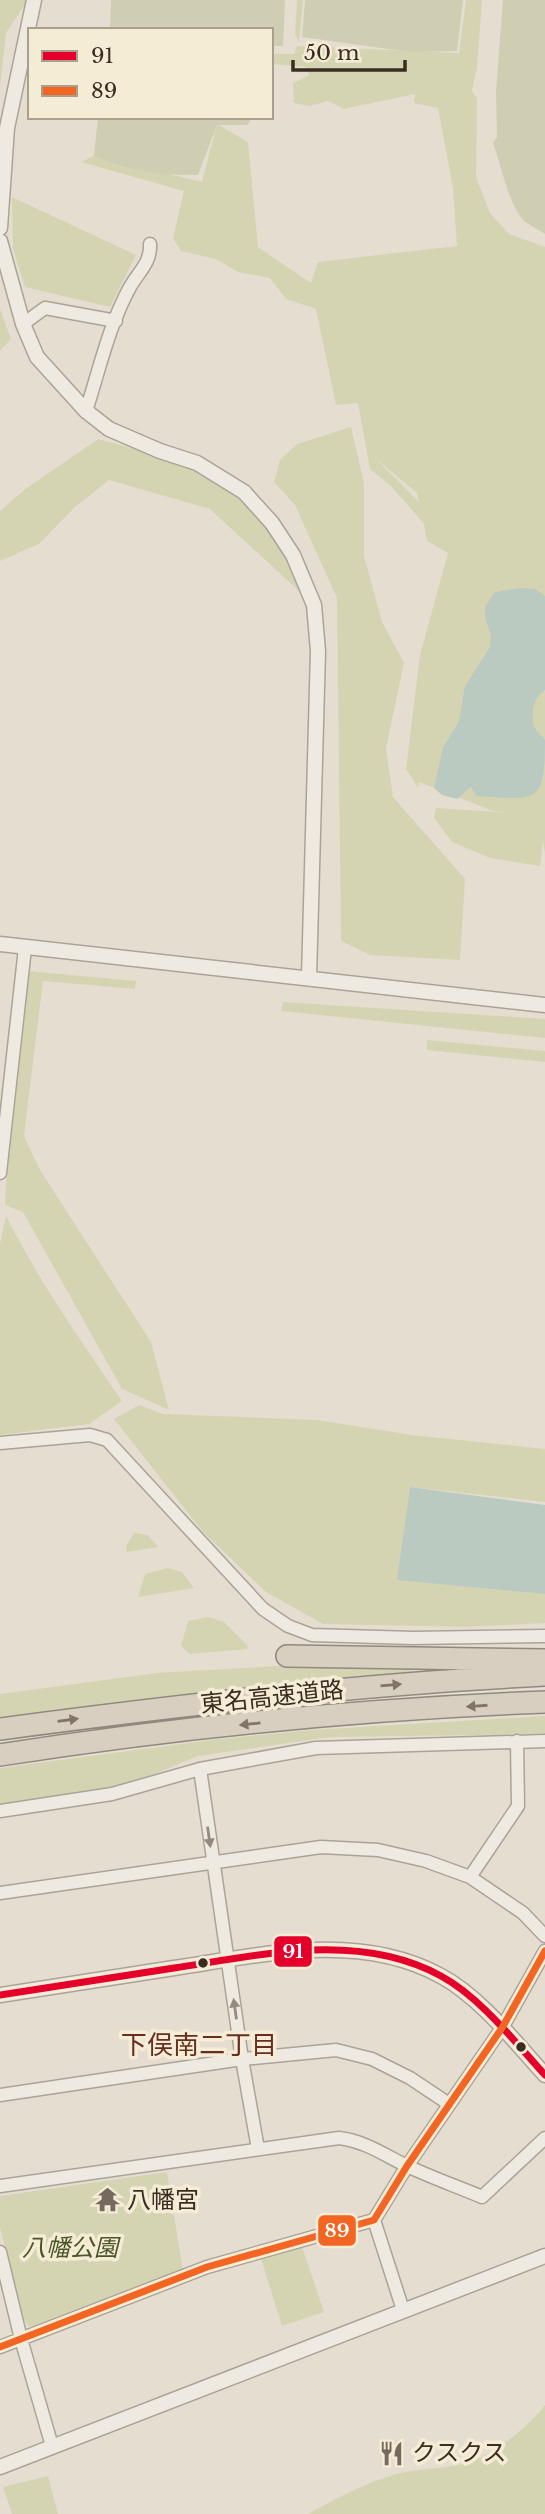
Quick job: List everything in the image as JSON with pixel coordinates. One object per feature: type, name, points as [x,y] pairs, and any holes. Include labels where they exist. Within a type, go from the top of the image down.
[{"type":"highway","points":[[287,1656],[545,1660]]},
{"type":"highway","name":"東名高速道路","points":[[0,1729],[257,1698],[545,1675]]},
{"type":"highway","name":"東名高速道路","points":[[0,1755],[334,1716],[545,1702]]},
{"type":"street","points":[[28,28],[34,0]]},
{"type":"street","points":[[0,228],[7,128],[28,28]]},
{"type":"street","points":[[0,241],[23,324],[37,357],[86,411],[109,429],[160,451],[197,463],[244,492],[272,523],[292,555],[314,605],[318,650],[309,978]]},
{"type":"street","points":[[86,411],[130,287],[151,257],[150,244]]},
{"type":"street","points":[[23,324],[45,308],[116,321]]},
{"type":"street","points":[[0,944],[545,1005]]},
{"type":"street","points":[[0,1173],[25,948]]},
{"type":"street","points":[[0,1443],[90,1435],[107,1440],[263,1609],[288,1626],[312,1635],[413,1638],[545,1636]]},
{"type":"street","points":[[470,1877],[518,1807],[517,1741]]},
{"type":"street","points":[[0,1811],[112,1794],[200,1769],[316,1748],[545,1741]]},
{"type":"street","points":[[200,1769],[242,2059],[258,2148]]},
{"type":"street","points":[[0,1894],[321,1847],[378,1850],[426,1861],[470,1877],[523,1913],[545,1936]]},
{"type":"street","points":[[0,1995],[305,1950],[358,1951],[404,1961],[441,1976],[468,1996],[502,2028],[545,2075]]},
{"type":"street","points":[[0,2347],[207,2267],[374,2220],[407,2166],[502,2028],[545,1951]]},
{"type":"street","points":[[0,2095],[242,2059],[336,2050],[372,2059],[410,2078],[449,2104]]},
{"type":"street","points":[[0,2186],[339,2138],[362,2143],[407,2166],[482,2197],[545,2138]]},
{"type":"street","points":[[374,2220],[403,2310]]},
{"type":"street","points":[[0,2252],[21,2339],[52,2446]]},
{"type":"street","points":[[0,2467],[403,2310],[544,2259]]},
{"type":"green space","points":[[0,0],[28,0],[6,33],[0,86]]},
{"type":"green space","points":[[111,0],[285,0],[283,46],[273,46],[273,28],[110,28]]},
{"type":"green space","points":[[297,0],[303,0],[299,43],[295,34]]},
{"type":"green space","points":[[305,0],[463,0],[457,51],[410,52],[302,37]]},
{"type":"green space","points":[[466,0],[482,0],[477,67],[472,91],[477,98],[476,177],[490,213],[509,234],[545,247],[545,854],[543,841],[540,866],[490,858],[452,842],[434,818],[436,808],[512,813],[493,811],[419,782],[418,788],[406,769],[420,655],[448,553],[427,541],[424,524],[391,486],[370,469],[358,403],[336,405],[316,309],[286,299],[270,278],[238,272],[216,259],[181,251],[173,238],[184,191],[81,162],[94,156],[202,182],[217,124],[248,142],[258,247],[311,283],[318,262],[457,246],[453,188],[438,108],[414,103],[415,94],[424,92],[344,109],[328,101],[310,106],[294,103],[293,83],[309,75],[306,67],[273,64],[273,54],[294,54],[297,46],[459,53]],"holes":[[[376,459],[417,493],[419,502]]]},
{"type":"green space","points":[[503,0],[545,0],[545,234],[525,222],[519,215],[493,143],[497,137],[496,92]]},
{"type":"green space","points":[[98,119],[252,119],[247,125],[217,125],[198,175],[158,173],[94,156]]},
{"type":"green space","points":[[12,197],[136,255],[110,307],[25,287],[13,249]]},
{"type":"green space","points":[[0,309],[11,339],[0,351]]},
{"type":"green space","points":[[351,427],[364,483],[364,556],[382,622],[404,663],[386,748],[393,797],[465,879],[460,960],[370,955],[341,941],[337,598],[295,505],[274,482],[280,460],[297,444]]},
{"type":"green space","points":[[98,439],[204,467],[261,510],[314,605],[210,509],[109,480],[75,507],[39,544],[0,561],[0,511],[24,490]]},
{"type":"green space","points":[[28,971],[136,981],[135,989],[43,981],[24,1136],[40,1170],[151,1342],[169,1410],[122,1389],[23,1212],[5,1205],[10,1108]]},
{"type":"green space","points":[[283,1002],[545,1019],[545,1038],[281,1011]]},
{"type":"green space","points":[[427,1040],[545,1051],[545,1062],[427,1050]]},
{"type":"green space","points":[[6,1216],[46,1287],[122,1401],[89,1424],[0,1435],[0,1244]]},
{"type":"green space","points":[[139,1405],[163,1414],[317,1420],[412,1435],[545,1449],[545,1502],[410,1487],[398,1579],[545,1594],[545,1623],[467,1627],[323,1624],[266,1592],[203,1532],[114,1419]]},
{"type":"green space","points":[[134,1533],[148,1535],[158,1547],[127,1552],[126,1546]]},
{"type":"green space","points":[[168,1568],[182,1572],[194,1588],[138,1597],[145,1574]]},
{"type":"green space","points":[[208,1617],[224,1622],[248,1649],[189,1654],[181,1646],[188,1621]]},
{"type":"green space","points":[[369,1663],[414,1671],[0,1718],[0,1694],[157,1673]]},
{"type":"green space","points":[[545,1716],[545,1734],[330,1737],[198,1756],[109,1793],[0,1807],[0,1768],[219,1739],[312,1730]]},
{"type":"green space","name":"八幡公園","points":[[167,2172],[183,2271],[36,2327],[28,2326],[0,2228],[0,2196]]},
{"type":"green space","points":[[302,2247],[324,2312],[282,2326],[261,2259]]},
{"type":"green space","points":[[545,2405],[545,2514],[308,2514],[351,2491],[385,2478],[472,2461],[512,2437]]},
{"type":"green space","points":[[48,2476],[58,2514],[12,2514],[3,2487]]},
{"type":"shaded area","points":[[535,589],[545,596],[545,690],[536,701],[532,716],[535,728],[545,740],[543,777],[533,794],[525,797],[476,796],[471,787],[457,799],[442,795],[434,788],[443,748],[459,721],[465,686],[490,647],[491,635],[485,618],[485,607],[495,592]]},
{"type":"shaded area","points":[[410,1487],[545,1505],[545,1594],[397,1580]]},
{"type":"transit line","name":"91","points":[[0,1995],[275,1953],[343,1950],[376,1954],[409,1962],[455,1985],[496,2021],[545,2075]]},
{"type":"transit line","name":"89","points":[[0,2347],[207,2267],[374,2220],[407,2166],[502,2028],[545,1951]]},
{"type":"place","name":"八幡宮","points":[[107,2200]]},
{"type":"place","name":"クスクス","points":[[392,2453]]},
{"type":"district","name":"下俣南二丁目","points":[[199,2045]]}]
